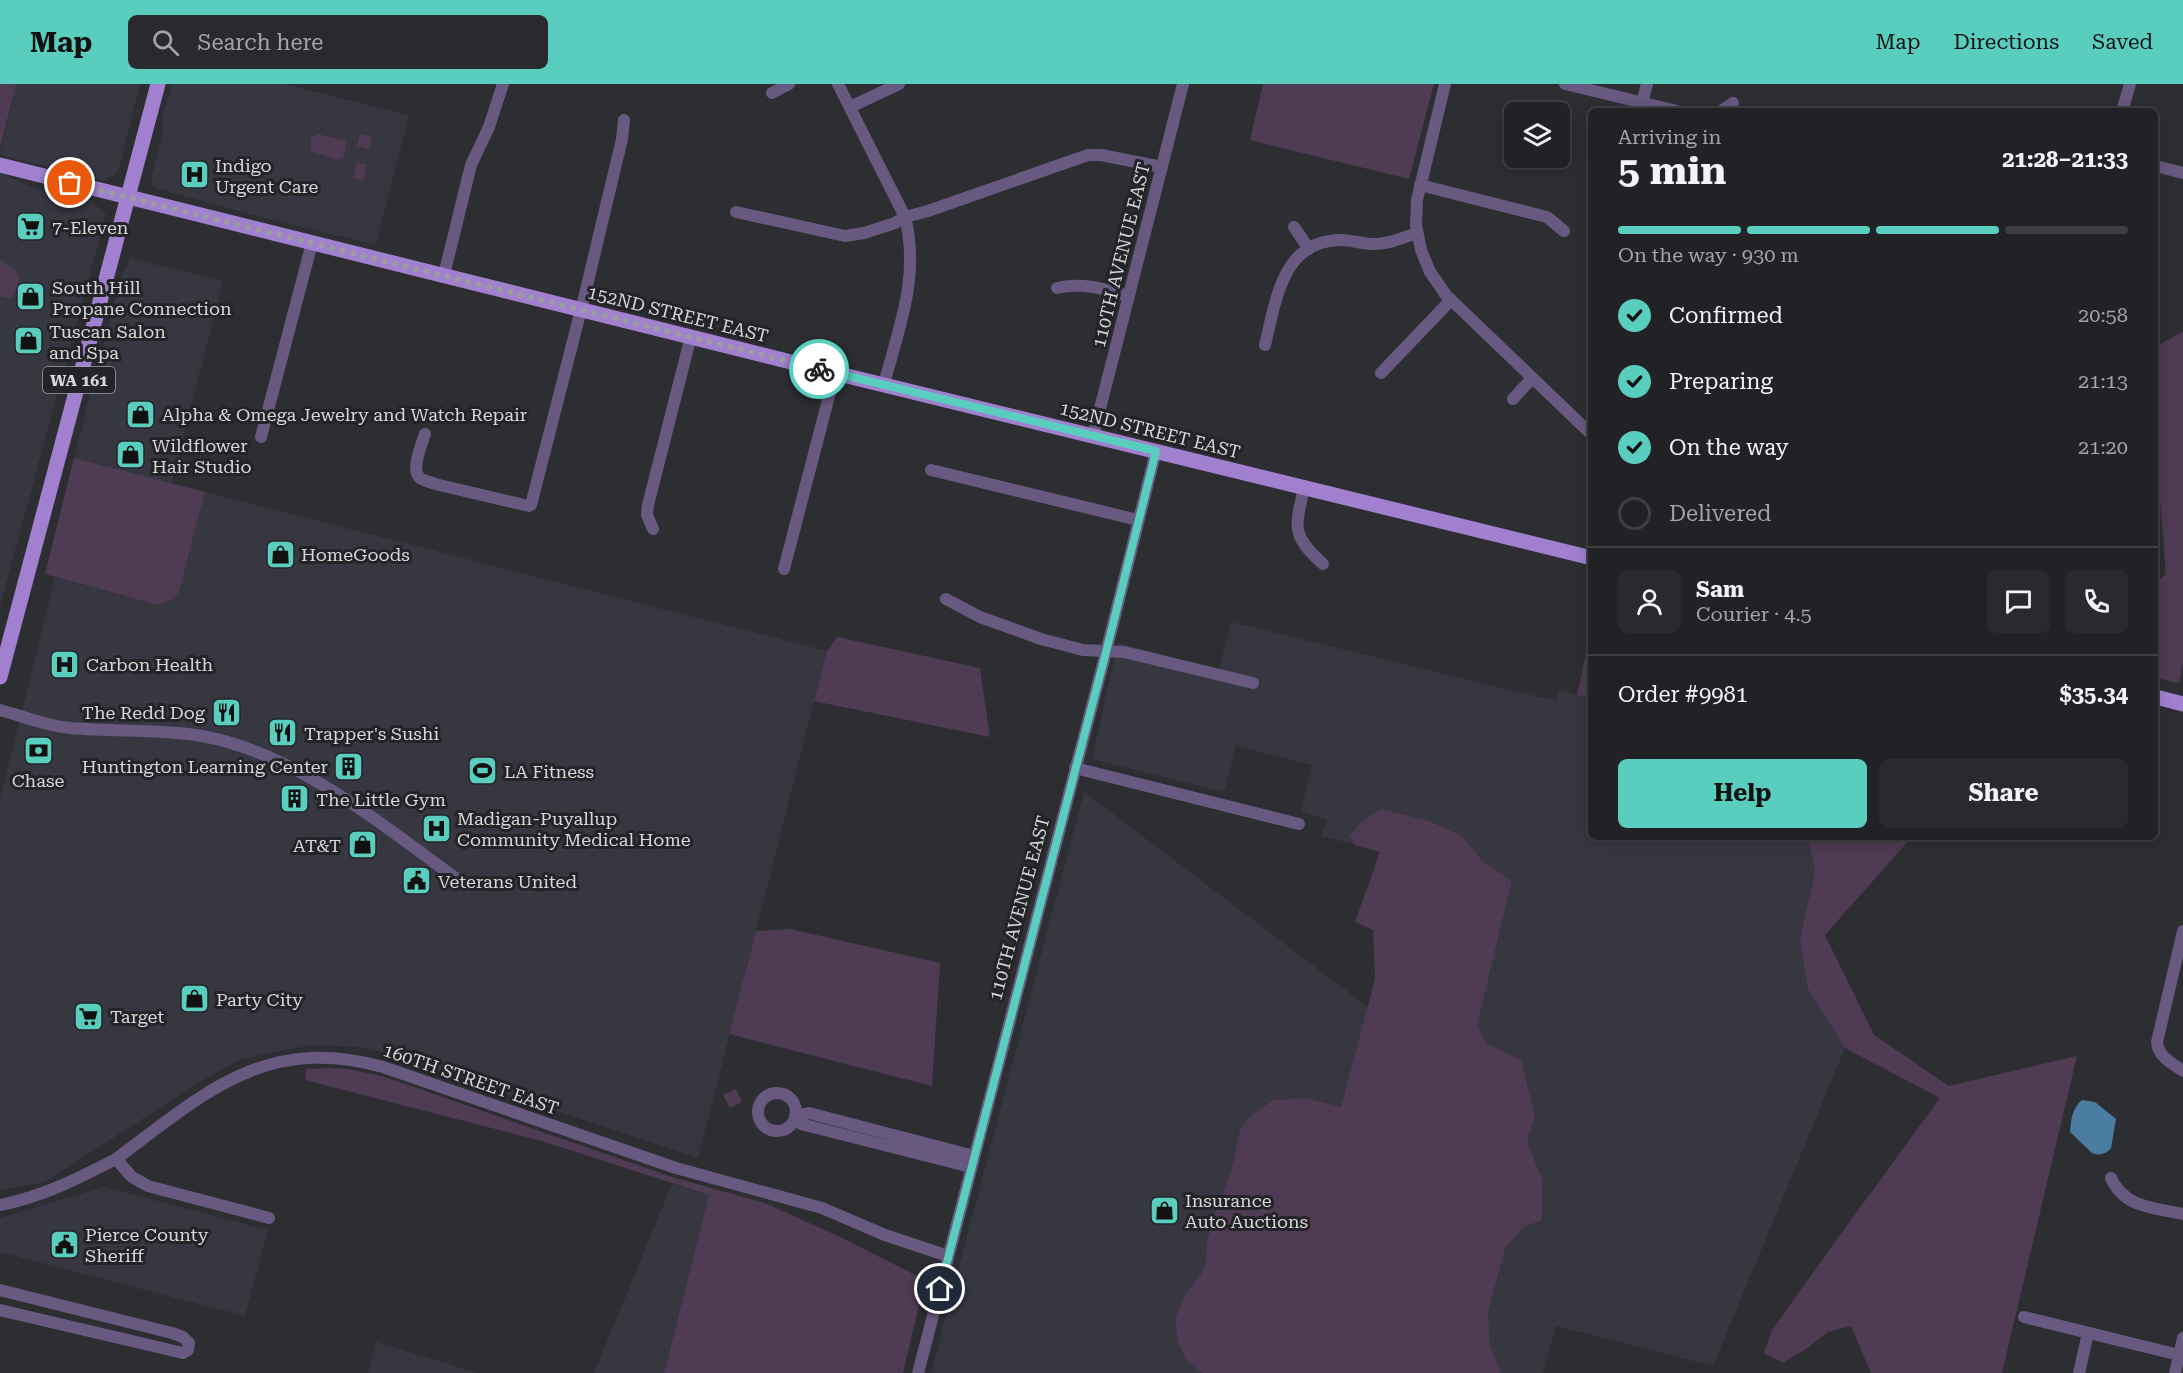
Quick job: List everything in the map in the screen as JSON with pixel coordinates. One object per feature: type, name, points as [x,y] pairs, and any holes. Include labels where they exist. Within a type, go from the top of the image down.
[{"type":"main road","name":"WA 161","points":[[0,676],[158,84]]},
{"type":"main road","name":"152ND STREET EAST","points":[[0,165],[835,373],[1588,557]]},
{"type":"main road","points":[[2158,698],[2183,704]]},
{"type":"street","points":[[444,275],[471,165],[489,127],[502,84]]},
{"type":"street","points":[[772,93],[789,84]]},
{"type":"street","points":[[838,84],[905,217],[911,249],[911,269],[906,300],[885,384]]},
{"type":"street","points":[[850,107],[899,84]]},
{"type":"street","name":"110TH AVENUE EAST","points":[[1093,436],[1184,84]]},
{"type":"street","points":[[1445,84],[1417,200],[1417,233],[1430,272],[1451,300],[1588,429]]},
{"type":"street","points":[[1565,84],[1664,108]]},
{"type":"street","points":[[1642,103],[1647,84]]},
{"type":"street","points":[[2123,108],[2130,84]]},
{"type":"street","points":[[1726,108],[1733,103]]},
{"type":"street","points":[[425,434],[416,464],[416,471],[420,478],[435,484],[528,506],[534,499],[622,139],[624,120]]},
{"type":"street","points":[[736,212],[845,236],[895,224],[905,217],[1088,155],[1101,155],[1162,167]]},
{"type":"street","points":[[2158,167],[2183,173]]},
{"type":"street","points":[[1420,185],[1547,216],[1564,231]]},
{"type":"street","points":[[1294,227],[1309,249]]},
{"type":"street","points":[[1265,345],[1283,278],[1295,260],[1309,249],[1322,243],[1340,240],[1381,244],[1417,233]]},
{"type":"street","points":[[261,437],[312,243]]},
{"type":"street","points":[[1057,288],[1071,284],[1085,284],[1129,296]]},
{"type":"street","points":[[1381,373],[1451,300]]},
{"type":"street","points":[[653,529],[647,515],[648,505],[691,336]]},
{"type":"street","points":[[784,568],[835,373]]},
{"type":"street","points":[[1513,399],[1532,378]]},
{"type":"street","name":"110TH AVENUE EAST","points":[[918,1373],[1106,652],[1156,451]]},
{"type":"street","points":[[931,470],[1138,520]]},
{"type":"street","points":[[1304,488],[1298,516],[1299,534],[1305,548],[1323,564]]},
{"type":"street","points":[[946,599],[1007,628],[1083,650],[1124,652],[1253,683]]},
{"type":"street","points":[[0,710],[68,728],[203,736],[256,752],[296,769],[351,804],[465,885]]},
{"type":"street","points":[[1075,768],[1299,824]]},
{"type":"street","points":[[2183,931],[2158,1035],[2158,1051],[2183,1071]]},
{"type":"street","name":"160TH STREET EAST","points":[[0,1205],[40,1195],[116,1159],[198,1098],[237,1076],[259,1067],[282,1062],[310,1058],[350,1059],[383,1067],[676,1168],[822,1208],[885,1235],[948,1256]]},
{"type":"street","points":[[795,1116],[809,1113],[973,1161]]},
{"type":"street","points":[[116,1159],[132,1177],[148,1186],[269,1218]]},
{"type":"street","points":[[2112,1178],[2116,1190],[2124,1197],[2139,1204],[2183,1214]]},
{"type":"street","points":[[0,1290],[172,1333],[183,1337],[189,1343],[188,1350],[183,1353],[0,1310]]},
{"type":"street","points":[[50,1322],[54,1304]]},
{"type":"street","points":[[2024,1317],[2179,1355]]},
{"type":"street","points":[[2079,1373],[2088,1333]]},
{"type":"street","points":[[2175,1373],[2183,1338]]},
{"type":"shaded area","points":[[0,84],[16,84],[0,149]]},
{"type":"shaded area","points":[[16,84],[140,84],[118,172],[105,181],[0,155]]},
{"type":"shaded area","points":[[172,84],[284,84],[409,115],[376,245],[245,213],[153,187],[152,175],[163,134],[162,119]]},
{"type":"shaded area","points":[[1263,84],[1434,84],[1409,179],[1250,140]]},
{"type":"shaded area","points":[[318,134],[347,141],[343,159],[338,160],[311,151],[311,138]]},
{"type":"shaded area","points":[[360,134],[372,137],[369,149],[357,146]]},
{"type":"shaded area","points":[[357,162],[367,165],[363,181],[353,178]]},
{"type":"shaded area","points":[[0,173],[29,186],[90,200],[106,214],[0,606]]},
{"type":"shaded area","points":[[130,258],[223,281],[171,484],[74,458],[120,281]]},
{"type":"shaded area","points":[[0,259],[16,271],[20,279],[14,296],[8,298],[0,296]]},
{"type":"shaded area","points":[[2183,332],[2183,663],[2179,683],[2158,678],[2158,581],[2166,574],[2158,496],[2158,345]]},
{"type":"shaded area","points":[[74,458],[205,492],[179,592],[173,599],[158,605],[45,574]]},
{"type":"shaded area","points":[[205,492],[827,651],[698,1158],[381,1052],[360,1047],[312,1045],[241,1059],[201,1081],[45,1182],[0,1190],[0,801],[55,577],[158,605],[173,599],[179,592]]},
{"type":"shaded area","points":[[1231,622],[1556,701],[1559,690],[1588,697],[1588,840],[1809,840],[1815,871],[1800,939],[1845,1048],[1713,1366],[1556,1326],[1543,1373],[1459,1373],[1406,857],[1321,836],[1327,820],[1301,811],[1312,765],[1236,746],[1224,792],[1092,759],[1118,643],[1219,669]]},
{"type":"shaded area","points":[[837,637],[980,668],[990,737],[814,701],[827,651]]},
{"type":"shaded area","points":[[1588,645],[1588,697],[1577,695]]},
{"type":"shaded area","points":[[1084,792],[1368,1007],[1281,1332],[1434,1373],[931,1373]]},
{"type":"shaded area","points":[[1381,809],[1429,821],[1462,836],[1483,862],[1512,881],[1477,1024],[1486,1043],[1521,1060],[1535,1116],[1527,1142],[1542,1179],[1542,1220],[1524,1227],[1505,1248],[1488,1313],[1490,1347],[1501,1373],[1202,1373],[1185,1358],[1178,1342],[1175,1319],[1185,1294],[1201,1275],[1206,1261],[1212,1221],[1231,1172],[1240,1130],[1250,1116],[1274,1100],[1306,1098],[1341,1107],[1375,979],[1373,930],[1355,922],[1380,852],[1355,845],[1350,836],[1360,823]]},
{"type":"shaded area","points":[[1809,840],[1909,840],[1825,935],[1874,1035],[1949,1086],[2077,1056],[2002,1373],[1871,1373],[1851,1326],[1828,1332],[1783,1363],[1764,1353],[1772,1330],[1940,1098],[1845,1048],[1808,989],[1800,939],[1815,871]]},
{"type":"shaded area","points":[[790,929],[940,963],[932,1086],[729,1034],[756,931]]},
{"type":"shaded area","points":[[306,1069],[347,1069],[382,1076],[672,1177],[765,1203],[840,1237],[925,1280],[903,1373],[664,1373],[709,1195],[542,1141],[305,1080]]},
{"type":"shaded area","points":[[736,1089],[742,1102],[730,1108],[723,1095]]},
{"type":"shaded area","points":[[672,1184],[709,1195],[664,1373],[594,1373]]},
{"type":"shaded area","points":[[104,1187],[268,1230],[245,1316],[0,1252],[0,1218]]},
{"type":"shaded area","points":[[376,1342],[478,1373],[368,1373]]},
{"type":"water","points":[[2082,1100],[2095,1102],[2116,1119],[2111,1148],[2105,1153],[2092,1153],[2070,1132],[2074,1110]]},
{"type":"way so far","points":[[70,183],[819,369]]},
{"type":"place","name":"Indigo Urgent Care","points":[[194,175]]},
{"type":"place","name":"7-Eleven","points":[[31,227]]},
{"type":"place","name":"South Hill Propane Connection","points":[[31,297]]},
{"type":"place","name":"Tuscan Salon and Spa","points":[[28,341]]},
{"type":"place","name":"Alpha & Omega Jewelry and Watch Repair","points":[[141,414]]},
{"type":"place","name":"Wildflower Hair Studio","points":[[131,455]]},
{"type":"place","name":"HomeGoods","points":[[280,554]]},
{"type":"place","name":"Carbon Health","points":[[65,664]]},
{"type":"place","name":"The Redd Dog","points":[[226,712]]},
{"type":"place","name":"Trapper's Sushi","points":[[283,733]]},
{"type":"place","name":"Chase","points":[[38,751]]},
{"type":"place","name":"Huntington Learning Center","points":[[349,766]]},
{"type":"place","name":"LA Fitness","points":[[483,771]]},
{"type":"place","name":"The Little Gym","points":[[295,799]]},
{"type":"place","name":"Madigan-Puyallup Community Medical Home","points":[[436,828]]},
{"type":"place","name":"AT&T","points":[[362,845]]},
{"type":"place","name":"Veterans United","points":[[417,881]]},
{"type":"place","name":"Party City","points":[[195,999]]},
{"type":"place","name":"Target","points":[[89,1016]]},
{"type":"place","name":"Insurance Auto Auctions","points":[[1164,1210]]},
{"type":"place","name":"Pierce County Sheriff","points":[[64,1244]]},
{"type":"route","points":[[819,369],[1156,451],[940,1289]]}]
